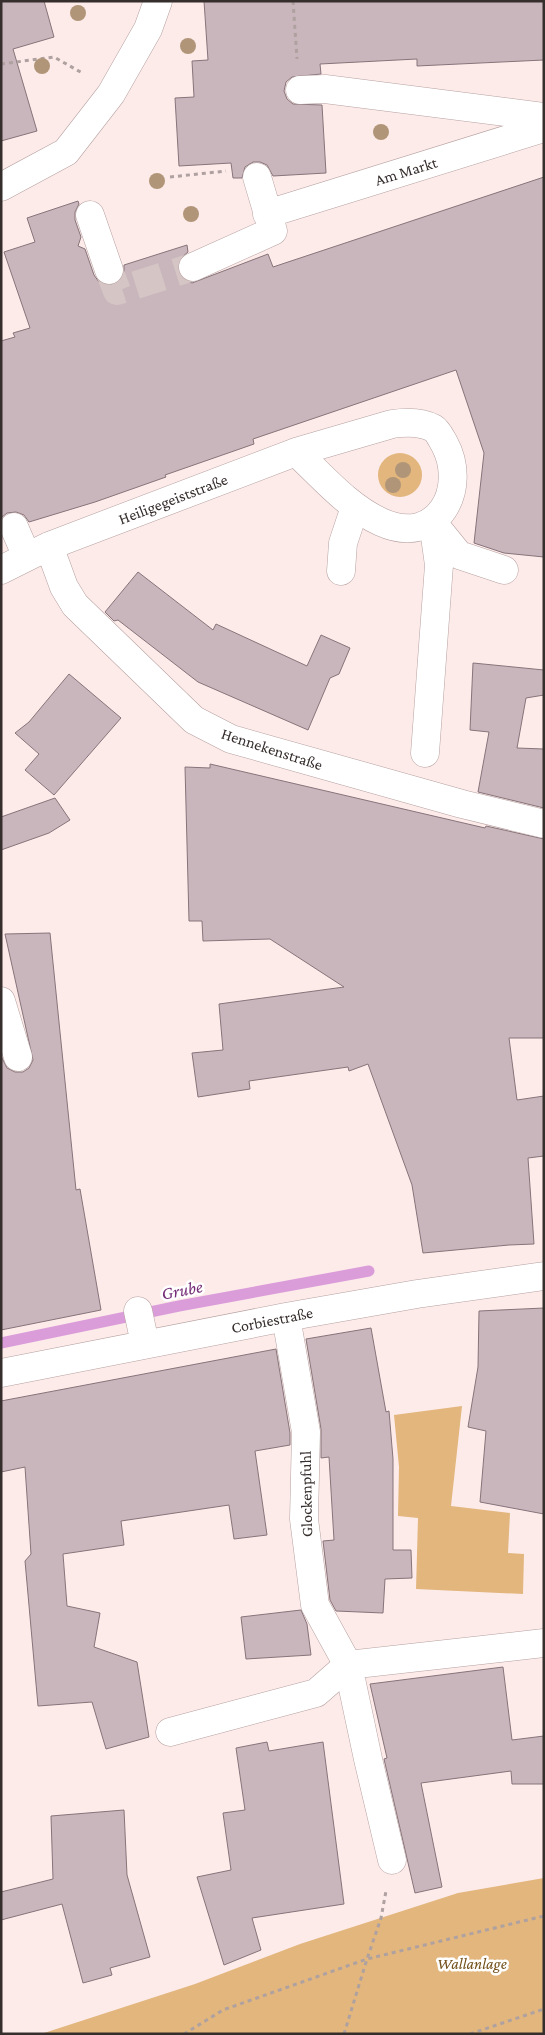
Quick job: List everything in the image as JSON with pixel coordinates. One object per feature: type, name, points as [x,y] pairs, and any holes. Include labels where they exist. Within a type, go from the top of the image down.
[{"type":"street","points":[[1,187],[66,152],[111,94],[148,30],[158,1]]},
{"type":"street","points":[[300,90],[325,89],[544,117]]},
{"type":"street","name":"Am Markt","points":[[268,214],[544,128]]},
{"type":"street","points":[[193,268],[273,230],[268,214],[244,174]]},
{"type":"street","points":[[90,215],[108,270]]},
{"type":"street","name":"Heiligegeiststraße","points":[[1,570],[38,552],[296,452],[392,424],[408,422],[434,428],[446,446],[451,460],[453,475],[446,505],[432,522]]},
{"type":"street","points":[[296,452],[356,507],[382,523],[409,530],[421,528],[432,522]]},
{"type":"street","points":[[341,571],[343,543],[356,507]]},
{"type":"street","points":[[432,522],[459,555],[504,570]]},
{"type":"street","points":[[424,753],[439,564],[432,522]]},
{"type":"street","name":"Hennekenstraße","points":[[14,527],[38,552],[75,605],[194,720],[230,739],[491,812],[544,824]]},
{"type":"street","points":[[1,1001],[18,1057]]},
{"type":"street","name":"Corbiestraße","points":[[1,1373],[141,1325],[286,1317],[417,1294],[544,1276]]},
{"type":"street","name":"Glockenpfuhl","points":[[286,1317],[306,1432],[304,1519],[315,1605],[348,1665],[392,1860]]},
{"type":"street","points":[[170,1732],[316,1693],[348,1665],[544,1643]]},
{"type":"path","points":[[1,64],[54,57],[79,70]]},
{"type":"path","points":[[170,177],[244,174]]},
{"type":"path","points":[[344,2034],[381,1918],[392,1860]]},
{"type":"path","points":[[184,2034],[222,2010],[367,1959],[544,1916]]},
{"type":"path","points":[[470,2034],[544,2009]]},
{"type":"green space","points":[[396,453],[404,453],[416,459],[422,475],[416,491],[404,497],[396,497],[384,491],[378,479],[378,471],[384,459]]},
{"type":"green space","points":[[462,1406],[451,1506],[510,1513],[508,1553],[524,1554],[523,1594],[416,1589],[418,1518],[398,1516],[399,1467],[394,1415]]},
{"type":"green space","name":"Wallanlage","points":[[544,1878],[544,2034],[41,2034],[195,1984],[300,1944],[458,1893]]},
{"type":"building","points":[[1,1],[44,1],[54,37],[13,49],[37,131],[1,141]]},
{"type":"building","points":[[204,1],[544,1],[544,60],[417,66],[417,59],[320,64],[321,74],[292,77],[286,82],[284,91],[287,99],[293,104],[322,105],[326,173],[273,176],[267,165],[253,162],[245,167],[242,178],[233,178],[231,163],[179,166],[175,98],[194,97],[192,61],[208,60]]},
{"type":"building","points":[[544,177],[544,557],[504,553],[474,543],[484,453],[456,370],[253,439],[254,444],[95,502],[29,522],[24,515],[16,512],[7,513],[1,518],[1,341],[15,337],[13,333],[30,328],[4,252],[35,242],[27,218],[78,201],[75,220],[81,237],[78,246],[85,249],[94,275],[99,282],[115,285],[120,281],[124,273],[124,265],[187,245],[188,252],[181,258],[177,266],[179,273],[184,279],[192,283],[268,254],[273,267]]},
{"type":"building","points":[[138,572],[213,630],[216,624],[307,666],[321,635],[350,648],[339,674],[330,678],[308,730],[198,682],[118,620],[114,621],[105,612]]},
{"type":"building","points":[[473,663],[544,670],[544,695],[526,698],[517,748],[544,749],[544,808],[478,792],[489,732],[470,730]]},
{"type":"building","points":[[69,674],[121,718],[54,795],[25,770],[39,754],[15,733],[29,722]]},
{"type":"building","points":[[210,764],[485,828],[486,826],[544,839],[544,1038],[509,1038],[517,1100],[544,1096],[544,1156],[528,1158],[534,1244],[423,1253],[412,1185],[368,1064],[349,1071],[348,1067],[249,1081],[250,1089],[198,1097],[192,1053],[223,1050],[219,1004],[344,987],[270,939],[203,941],[202,921],[189,921],[185,767],[210,768]]},
{"type":"building","points":[[55,798],[70,820],[49,833],[1,850],[1,817]]},
{"type":"building","points":[[50,933],[76,1190],[80,1189],[101,1310],[1,1330],[1,1056],[7,1068],[15,1072],[23,1072],[29,1068],[33,1060],[5,934]]},
{"type":"building","points":[[544,1308],[544,1514],[480,1502],[486,1431],[468,1427],[478,1367],[479,1311]]},
{"type":"building","points":[[371,1328],[386,1412],[389,1411],[393,1459],[393,1550],[411,1550],[412,1578],[385,1579],[383,1613],[336,1611],[330,1600],[323,1541],[334,1540],[329,1457],[321,1458],[321,1429],[306,1339]]},
{"type":"building","points":[[276,1349],[290,1433],[290,1445],[255,1451],[267,1535],[234,1539],[229,1505],[121,1521],[124,1545],[63,1554],[67,1606],[100,1613],[94,1647],[137,1662],[149,1737],[106,1749],[92,1702],[38,1706],[25,1561],[31,1554],[25,1467],[1,1472],[1,1401]]},
{"type":"building","points":[[301,1610],[307,1624],[311,1655],[246,1659],[241,1617]]},
{"type":"building","points":[[503,1667],[512,1740],[544,1736],[544,1784],[512,1784],[511,1771],[421,1783],[442,1887],[415,1893],[384,1759],[387,1758],[370,1684]]},
{"type":"building","points":[[267,1742],[269,1751],[323,1742],[344,1904],[252,1918],[261,1950],[224,1965],[197,1877],[231,1870],[223,1813],[245,1810],[236,1748]]},
{"type":"building","points":[[124,1810],[127,1875],[150,1957],[110,1968],[112,1975],[83,1983],[62,1904],[1,1920],[1,1892],[53,1879],[51,1816]]},
{"type":"waterway","name":"Grube","points":[[1,1343],[179,1306],[369,1271]]},
{"type":"tunnel","points":[[109,270],[117,291],[193,267]]}]
